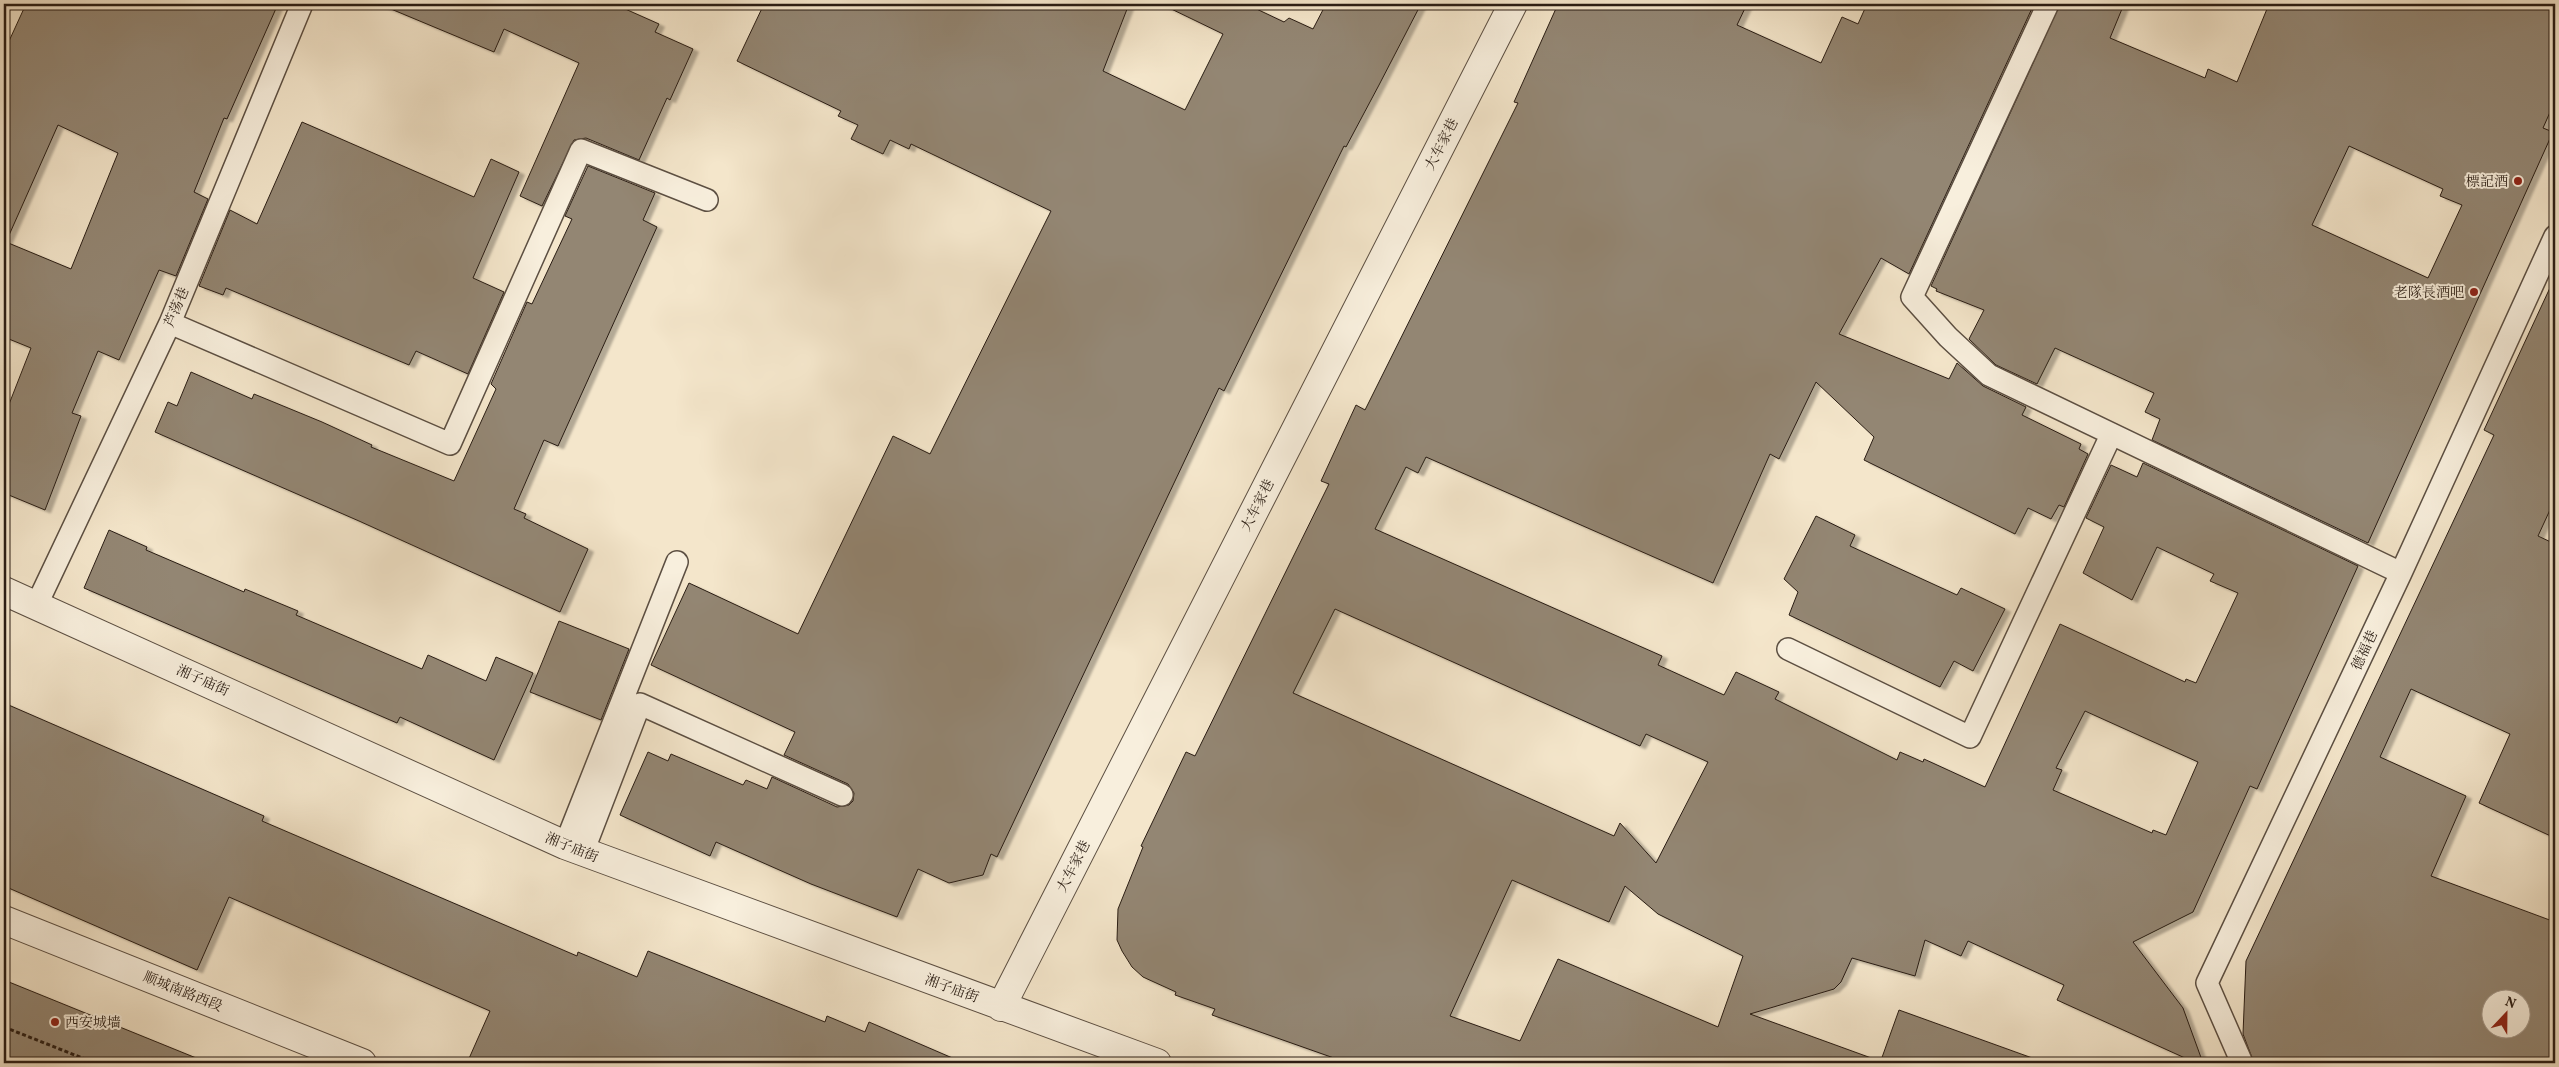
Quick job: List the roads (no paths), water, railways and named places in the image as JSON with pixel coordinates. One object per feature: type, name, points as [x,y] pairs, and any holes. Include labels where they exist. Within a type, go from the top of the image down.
[{"type":"street","name":"大车家巷","points":[[1002,1007],[1513,4]]},
{"type":"street","name":"湘子庙街","points":[[4,591],[37,604],[574,848],[1157,1063]]},
{"type":"street","name":"顺城南路西段","points":[[4,920],[362,1063]]},
{"type":"lane","name":"芦荡巷","points":[[37,604],[170,323],[302,4]]},
{"type":"lane","points":[[2048,4],[1912,296],[1948,337],[1989,375],[2401,573]]},
{"type":"lane","points":[[170,323],[450,444],[581,150],[707,200]]},
{"type":"lane","name":"德福巷","points":[[2242,1063],[2207,983],[2401,573],[2555,236]]},
{"type":"lane","points":[[1788,649],[1970,737],[2111,435]]},
{"type":"lane","points":[[574,848],[677,562]]},
{"type":"lane","points":[[574,848],[640,704],[842,796]]},
{"type":"place","name":"標記酒","points":[[2518,181]]},
{"type":"place","name":"老隊長酒吧","points":[[2474,292]]},
{"type":"place","name":"西安城墙","points":[[55,1022]]}]
